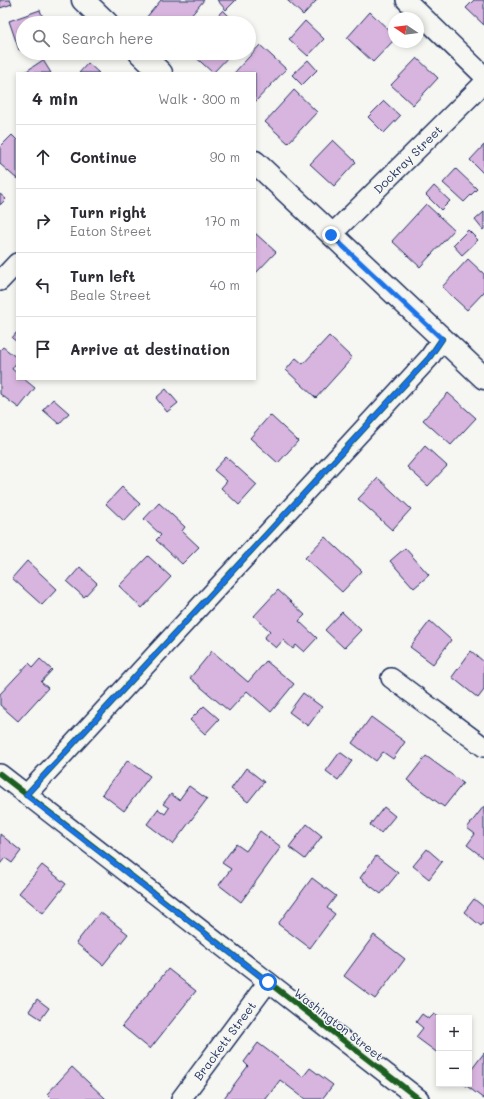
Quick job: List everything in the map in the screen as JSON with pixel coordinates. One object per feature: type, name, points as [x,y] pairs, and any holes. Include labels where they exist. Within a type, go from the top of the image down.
[{"type":"main road","points":[[83,0],[100,16]]},
{"type":"main road","points":[[147,60],[160,72]]},
{"type":"main road","points":[[256,163],[484,378]]},
{"type":"street","points":[[406,0],[484,76]]},
{"type":"street","name":"Dockray Street","points":[[331,235],[484,83]]},
{"type":"street","points":[[0,281],[16,264]]},
{"type":"street","points":[[26,795],[429,358],[442,339]]},
{"type":"street","points":[[391,678],[484,748]]},
{"type":"street","name":"Washington Street","points":[[0,774],[419,1099]]},
{"type":"street","name":"Brackett Street","points":[[181,1099],[268,982]]},
{"type":"building","points":[[0,0],[10,0],[12,4],[0,8]]},
{"type":"building","points":[[161,0],[204,0],[191,16],[148,16]]},
{"type":"building","points":[[217,0],[236,0],[226,10]]},
{"type":"building","points":[[287,0],[317,0],[303,15]]},
{"type":"building","points":[[474,0],[484,0],[484,25],[466,8]]},
{"type":"building","points":[[40,10],[42,16],[23,16]]},
{"type":"building","points":[[223,10],[229,16],[217,16]]},
{"type":"building","points":[[370,12],[388,29],[388,46],[373,62],[347,38]]},
{"type":"building","points":[[16,19],[16,41],[9,21]]},
{"type":"building","points":[[305,21],[324,39],[308,56],[289,39]]},
{"type":"building","points":[[260,45],[286,69],[256,101],[256,72],[235,72],[246,60],[256,60],[256,49]]},
{"type":"building","points":[[417,58],[438,78],[413,105],[391,85]]},
{"type":"building","points":[[43,60],[50,72],[25,72]]},
{"type":"building","points":[[199,60],[225,60],[214,72],[212,72]]},
{"type":"building","points":[[308,60],[317,70],[302,85],[292,75]]},
{"type":"building","points":[[88,63],[98,72],[80,72]]},
{"type":"building","points":[[294,90],[317,112],[288,143],[265,122]]},
{"type":"building","points":[[384,101],[400,116],[384,133],[368,117]]},
{"type":"building","points":[[12,135],[16,139],[16,178],[0,164],[0,147]]},
{"type":"building","points":[[333,140],[356,162],[334,186],[310,164]]},
{"type":"building","points":[[484,145],[484,174],[470,160]]},
{"type":"building","points":[[456,169],[477,189],[464,202],[443,183]]},
{"type":"building","points":[[434,186],[450,201],[441,210],[426,195]]},
{"type":"building","points":[[0,194],[6,199],[0,205]]},
{"type":"building","points":[[426,204],[454,230],[420,267],[392,241]]},
{"type":"building","points":[[484,212],[484,229],[483,230],[475,220]]},
{"type":"building","points":[[468,230],[478,240],[462,255],[453,245]]},
{"type":"building","points":[[256,234],[276,252],[256,273]]},
{"type":"building","points":[[468,259],[484,274],[484,292],[467,310],[442,287]]},
{"type":"building","points":[[16,333],[16,341],[12,338]]},
{"type":"building","points":[[329,336],[352,358],[316,398],[286,370],[296,358],[303,364]]},
{"type":"building","points":[[3,347],[16,357],[16,363],[12,369],[16,372],[16,380],[25,380],[35,388],[19,408],[0,394],[0,350]]},
{"type":"building","points":[[166,389],[178,403],[167,412],[156,398]]},
{"type":"building","points":[[448,393],[476,418],[451,445],[423,420]]},
{"type":"building","points":[[53,399],[69,413],[59,424],[43,410]]},
{"type":"building","points":[[270,415],[298,441],[278,463],[250,438]]},
{"type":"building","points":[[425,446],[447,466],[428,486],[407,467]]},
{"type":"building","points":[[226,457],[257,485],[239,505],[221,488],[227,481],[214,470]]},
{"type":"building","points":[[378,478],[411,509],[392,530],[358,499]]},
{"type":"building","points":[[122,487],[140,504],[124,521],[106,504]]},
{"type":"building","points":[[159,503],[185,527],[182,531],[199,547],[182,564],[156,540],[161,535],[144,519]]},
{"type":"building","points":[[325,537],[362,571],[342,592],[305,558]]},
{"type":"building","points":[[405,548],[429,575],[414,588],[390,561]]},
{"type":"building","points":[[148,556],[171,577],[142,608],[119,586]]},
{"type":"building","points":[[27,561],[57,589],[42,605],[12,578]]},
{"type":"building","points":[[80,567],[97,583],[84,597],[67,582]]},
{"type":"building","points":[[278,590],[305,615],[299,621],[317,638],[304,652],[296,645],[293,649],[283,640],[276,648],[264,638],[270,631],[254,616]]},
{"type":"building","points":[[342,612],[361,630],[344,648],[325,630]]},
{"type":"building","points":[[430,621],[451,640],[433,664],[410,647]]},
{"type":"building","points":[[212,651],[248,682],[266,661],[294,684],[271,712],[247,691],[229,711],[190,678]]},
{"type":"building","points":[[471,651],[483,661],[484,660],[484,690],[478,698],[452,677]]},
{"type":"building","points":[[40,659],[52,670],[41,682],[48,688],[18,721],[0,705],[0,694],[29,663],[33,667]]},
{"type":"building","points":[[303,693],[322,707],[308,726],[289,712]]},
{"type":"building","points":[[204,706],[219,719],[205,734],[190,720]]},
{"type":"building","points":[[371,717],[405,742],[393,759],[383,752],[376,761],[352,743]]},
{"type":"building","points":[[340,752],[352,761],[338,780],[326,771]]},
{"type":"building","points":[[426,756],[463,783],[444,807],[407,780]]},
{"type":"building","points":[[128,760],[150,776],[124,811],[102,794]]},
{"type":"building","points":[[246,768],[264,782],[248,802],[231,789]]},
{"type":"building","points":[[189,786],[207,799],[173,844],[147,824],[158,809],[165,814],[169,808],[163,804],[171,794],[179,800]]},
{"type":"building","points":[[484,806],[484,858],[467,845],[475,834],[467,828]]},
{"type":"building","points":[[384,807],[395,816],[381,833],[370,825]]},
{"type":"building","points":[[307,824],[322,836],[305,859],[289,847]]},
{"type":"building","points":[[260,831],[281,847],[241,902],[219,885],[231,869],[222,863],[236,844],[246,851]]},
{"type":"building","points":[[0,834],[21,851],[12,863],[5,858],[0,864]]},
{"type":"building","points":[[427,849],[442,862],[429,879],[413,866]]},
{"type":"building","points":[[376,856],[398,873],[381,894],[360,878]]},
{"type":"building","points":[[42,865],[66,884],[43,913],[19,893]]},
{"type":"building","points":[[312,878],[336,896],[327,908],[335,914],[310,948],[278,924]]},
{"type":"building","points":[[474,899],[484,907],[484,922],[481,926],[464,912]]},
{"type":"building","points":[[100,912],[128,934],[103,965],[76,943]]},
{"type":"building","points":[[374,935],[405,959],[375,999],[344,976]]},
{"type":"building","points":[[168,969],[196,991],[150,1049],[122,1026]]},
{"type":"building","points":[[37,999],[49,1008],[41,1019],[29,1011]]},
{"type":"building","points":[[422,1014],[429,1019],[434,1014],[436,1015],[436,1052],[416,1037],[423,1028],[416,1022]]},
{"type":"building","points":[[258,1043],[303,1077],[310,1068],[333,1085],[322,1099],[305,1099],[280,1080],[266,1099],[225,1099],[224,1098],[248,1066],[244,1062]]},
{"type":"building","points":[[484,1053],[484,1099],[468,1087],[472,1087],[472,1069]]},
{"type":"building","points":[[72,1067],[106,1099],[52,1099],[47,1094]]},
{"type":"cycle path","points":[[26,795],[429,358],[442,339]]},
{"type":"cycle path","points":[[0,774],[419,1099]]},
{"type":"route","points":[[268,982],[26,795],[369,424],[429,358],[442,339],[331,235]]}]
